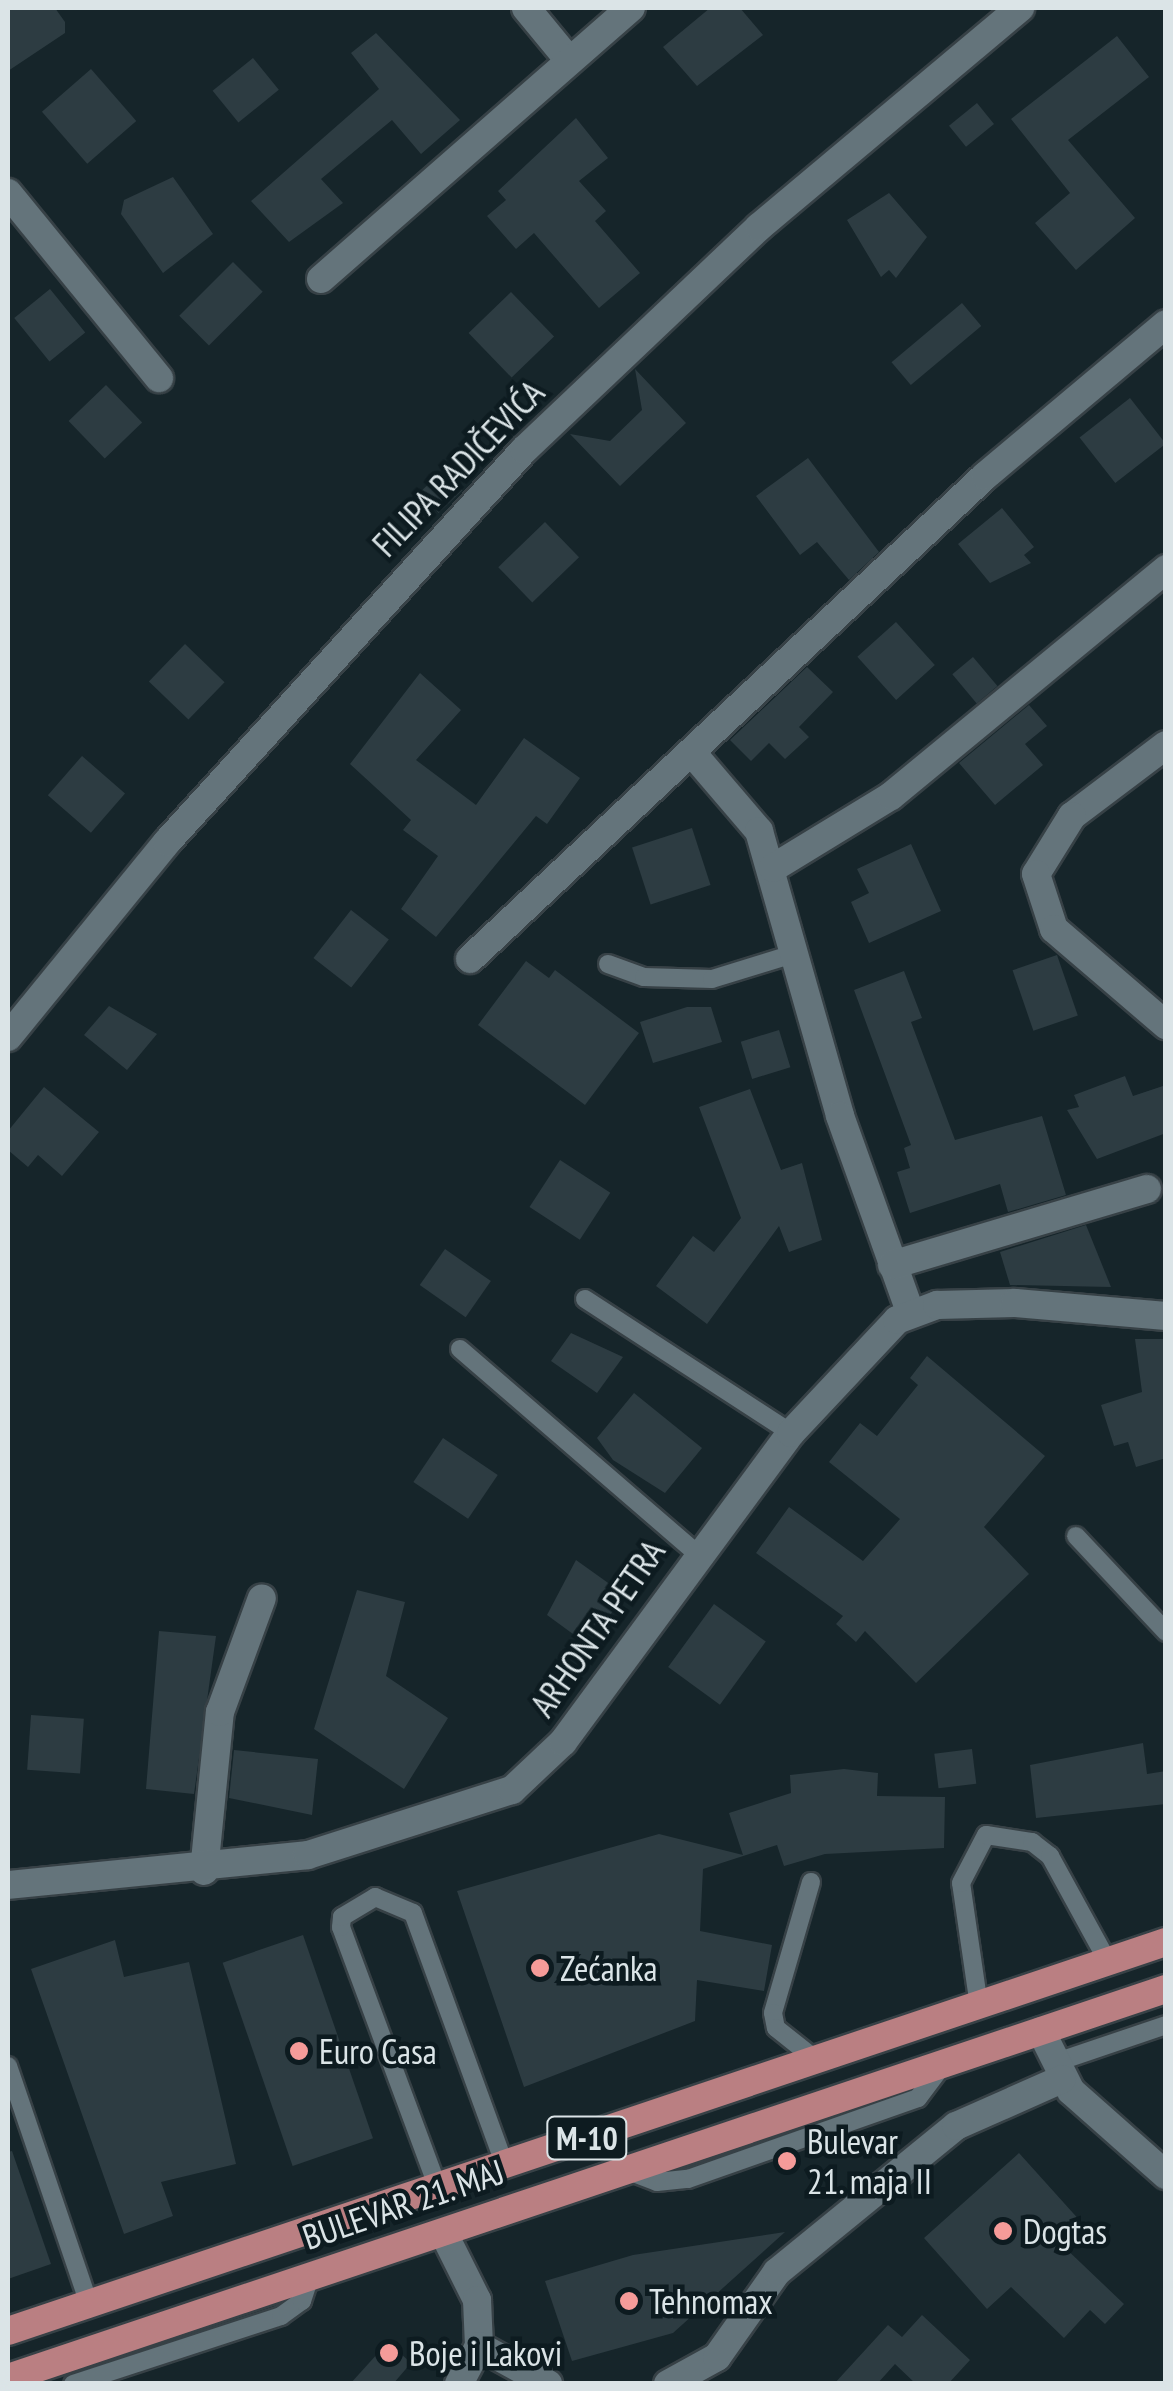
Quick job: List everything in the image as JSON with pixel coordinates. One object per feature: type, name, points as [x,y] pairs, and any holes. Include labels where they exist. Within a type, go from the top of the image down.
[{"type":"main road","name":"BULEVAR 21. MAJ","points":[[8,2331],[1166,1942]]},
{"type":"main road","name":"BULEVAR 21. MAJ","points":[[8,2378],[1166,1989]]},
{"type":"street","points":[[526,8],[566,58]]},
{"type":"street","points":[[321,279],[566,58],[631,8]]},
{"type":"street","name":"FILIPA RADIČEVIĆA","points":[[8,1037],[166,842],[524,450],[759,227],[1020,8]]},
{"type":"street","points":[[8,193],[160,378]]},
{"type":"street","points":[[470,959],[694,755],[943,514],[1166,324]]},
{"type":"street","points":[[772,868],[891,796],[1166,569]]},
{"type":"street","points":[[1166,745],[1072,816],[1036,874],[1054,929],[1166,1025]]},
{"type":"street","points":[[694,755],[759,831],[772,868],[790,954],[910,1312],[1014,1303],[1166,1316]]},
{"type":"street","points":[[892,1265],[1147,1189]]},
{"type":"street","name":"ARHONTA PETRA","points":[[8,1885],[204,1872],[364,1843],[512,1790],[563,1742],[696,1554],[790,1433],[910,1312]]},
{"type":"street","points":[[204,1872],[220,1712],[262,1598]]},
{"type":"street","points":[[1041,2031],[1058,2071],[1166,2176]]},
{"type":"street","points":[[668,2384],[716,2357],[778,2272],[956,2126],[1058,2071]]},
{"type":"street","points":[[444,2234],[477,2300],[479,2346],[459,2384]]},
{"type":"street","points":[[479,2346],[548,2384]]},
{"type":"lane","points":[[608,964],[644,976],[712,978],[790,954]]},
{"type":"lane","points":[[585,1299],[790,1433]]},
{"type":"lane","points":[[460,1349],[696,1554]]},
{"type":"lane","points":[[1076,1536],[1166,1632]]},
{"type":"lane","points":[[980,2006],[960,1883],[986,1835],[1032,1842],[1050,1856],[1108,1962]]},
{"type":"lane","points":[[810,1882],[773,2013],[776,2028],[814,2060]]},
{"type":"lane","points":[[438,2188],[341,1927],[342,1916],[375,1897],[413,1913],[505,2166]]},
{"type":"lane","points":[[1058,2071],[1166,2024]]},
{"type":"lane","points":[[8,2066],[89,2304]]},
{"type":"lane","points":[[73,2384],[281,2316],[302,2301],[311,2274]]},
{"type":"building","points":[[8,8],[55,8],[65,22],[65,33],[8,71]]},
{"type":"building","points":[[710,8],[740,8],[763,35],[697,86],[663,47]]},
{"type":"building","points":[[376,33],[460,120],[421,154],[392,120],[321,179],[343,203],[289,242],[251,201],[379,89],[351,53]]},
{"type":"building","points":[[1117,36],[1149,77],[1068,140],[1135,218],[1076,270],[1035,223],[1070,193],[1011,119]]},
{"type":"building","points":[[253,58],[279,90],[238,123],[213,91]]},
{"type":"building","points":[[91,69],[136,121],[87,164],[42,112]]},
{"type":"building","points":[[977,103],[994,124],[966,147],[949,126]]},
{"type":"building","points":[[576,118],[608,158],[579,181],[606,211],[595,221],[640,273],[599,308],[534,233],[516,249],[487,216],[506,200],[498,191]]},
{"type":"building","points":[[173,177],[213,234],[163,273],[121,214],[124,200]]},
{"type":"building","points":[[889,193],[927,237],[896,278],[889,270],[881,277],[847,220]]},
{"type":"building","points":[[233,262],[263,292],[209,345],[179,316]]},
{"type":"building","points":[[50,289],[85,333],[49,361],[14,318]]},
{"type":"building","points":[[511,292],[554,337],[512,378],[469,333]]},
{"type":"building","points":[[962,303],[981,326],[911,385],[892,362]]},
{"type":"building","points":[[635,369],[686,423],[620,486],[570,434],[610,441],[642,410]]},
{"type":"building","points":[[106,385],[142,422],[105,459],[69,421]]},
{"type":"building","points":[[1130,398],[1166,444],[1115,483],[1080,437]]},
{"type":"building","points":[[808,458],[879,552],[849,580],[817,542],[800,555],[756,496]]},
{"type":"building","points":[[443,470],[462,490],[439,513],[419,493]]},
{"type":"building","points":[[1002,508],[1034,547],[1024,555],[1031,563],[990,583],[958,544]]},
{"type":"building","points":[[545,522],[579,557],[532,602],[498,567]]},
{"type":"building","points":[[896,622],[935,665],[896,700],[857,657]]},
{"type":"building","points":[[185,644],[225,682],[188,720],[149,681]]},
{"type":"building","points":[[973,657],[997,686],[977,703],[952,674]]},
{"type":"building","points":[[807,667],[833,692],[799,727],[809,737],[785,759],[769,743],[751,761],[730,740]]},
{"type":"building","points":[[420,673],[461,710],[416,760],[476,805],[524,738],[580,778],[547,824],[536,816],[436,937],[401,909],[438,856],[403,830],[411,820],[350,764]]},
{"type":"building","points":[[1029,705],[1047,726],[1025,744],[1043,765],[995,805],[959,763]]},
{"type":"building","points":[[82,756],[125,793],[91,833],[48,795]]},
{"type":"building","points":[[692,828],[711,885],[651,905],[632,847]]},
{"type":"building","points":[[911,844],[941,911],[869,943],[851,902],[869,893],[857,869]]},
{"type":"building","points":[[351,910],[389,940],[351,988],[313,958]]},
{"type":"building","points":[[1057,955],[1078,1016],[1033,1031],[1013,970]]},
{"type":"building","points":[[526,961],[549,978],[555,970],[639,1033],[585,1105],[478,1025]]},
{"type":"building","points":[[904,971],[922,1018],[911,1022],[955,1140],[1042,1116],[1066,1195],[1008,1212],[1000,1184],[910,1213],[897,1172],[910,1168],[904,1148],[911,1145],[854,990]]},
{"type":"building","points":[[109,1006],[157,1034],[127,1070],[84,1035]]},
{"type":"building","points":[[687,1007],[711,1007],[722,1042],[653,1063],[640,1022]]},
{"type":"building","points":[[779,1030],[790,1067],[752,1079],[741,1042]]},
{"type":"building","points":[[1125,1076],[1133,1096],[1166,1085],[1166,1133],[1097,1159],[1067,1110],[1079,1107],[1074,1095]]},
{"type":"building","points":[[44,1087],[99,1132],[62,1176],[38,1155],[28,1167],[8,1150],[8,1131]]},
{"type":"building","points":[[750,1089],[781,1170],[802,1163],[822,1240],[789,1252],[779,1226],[707,1324],[656,1286],[693,1236],[714,1252],[741,1218],[699,1107]]},
{"type":"building","points":[[560,1160],[610,1193],[580,1240],[530,1207]]},
{"type":"building","points":[[1086,1225],[1111,1287],[1010,1285],[1000,1252]]},
{"type":"building","points":[[445,1249],[491,1281],[466,1317],[420,1285]]},
{"type":"building","points":[[571,1333],[623,1357],[597,1393],[551,1361]]},
{"type":"building","points":[[1135,1339],[1166,1339],[1166,1458],[1136,1467],[1128,1442],[1114,1446],[1101,1405],[1142,1392]]},
{"type":"building","points":[[927,1356],[1045,1456],[984,1527],[1029,1574],[916,1683],[865,1631],[856,1642],[836,1624],[843,1616],[756,1553],[789,1507],[863,1561],[900,1519],[829,1462],[860,1423],[877,1436],[918,1385],[910,1378]]},
{"type":"building","points":[[634,1393],[702,1448],[665,1493],[613,1460],[597,1438]]},
{"type":"building","points":[[443,1438],[498,1475],[468,1519],[413,1482]]},
{"type":"building","points":[[576,1560],[625,1595],[588,1645],[547,1615]]},
{"type":"building","points":[[357,1590],[405,1602],[386,1676],[448,1718],[404,1789],[314,1729]]},
{"type":"building","points":[[714,1604],[766,1642],[720,1705],[668,1667]]},
{"type":"building","points":[[159,1631],[216,1636],[194,1794],[146,1789]]},
{"type":"building","points":[[31,1715],[84,1719],[80,1774],[27,1770]]},
{"type":"building","points":[[1143,1743],[1147,1774],[1166,1771],[1166,1804],[1036,1818],[1030,1765]]},
{"type":"building","points":[[972,1749],[976,1784],[939,1788],[934,1754]]},
{"type":"building","points":[[234,1750],[318,1759],[312,1815],[229,1798]]},
{"type":"building","points":[[844,1769],[878,1773],[877,1796],[945,1797],[944,1848],[825,1854],[784,1866],[777,1845],[703,1869],[700,1931],[772,1945],[764,1991],[697,1980],[695,2021],[524,2087],[457,1891],[659,1834],[743,1855],[729,1813],[791,1793],[790,1775]]},
{"type":"building","name":"Euro Casa","points":[[303,1935],[373,2138],[293,2166],[223,1963]]},
{"type":"building","points":[[115,1940],[124,1977],[189,1962],[236,2164],[161,2182],[173,2216],[124,2234],[31,1969]]},
{"type":"building","points":[[12,2151],[51,2264],[8,2279],[8,2152]]},
{"type":"building","name":"Dogtas","points":[[1019,2153],[1082,2223],[1060,2243],[1124,2304],[1105,2324],[1090,2310],[1064,2338],[1011,2287],[987,2309],[924,2238]]},
{"type":"building","name":"Tehnomax","points":[[785,2232],[673,2333],[572,2361],[545,2281],[633,2255]]},
{"type":"building","points":[[922,2315],[970,2360],[948,2384],[916,2384],[895,2364],[877,2384],[834,2384],[888,2325],[902,2337]]},
{"type":"building","name":"Boje i Lakovi","points":[[388,2342],[411,2363],[393,2384],[350,2384]]},
{"type":"place","name":"Zećanka","points":[[540,1968]]},
{"type":"place","name":"Euro Casa","points":[[299,2051]]},
{"type":"place","name":"Bulevar 21. maja II","points":[[787,2161]]},
{"type":"place","name":"Dogtas","points":[[1003,2231]]},
{"type":"place","name":"Tehnomax","points":[[629,2301]]},
{"type":"place","name":"Boje i Lakovi","points":[[389,2353]]}]
